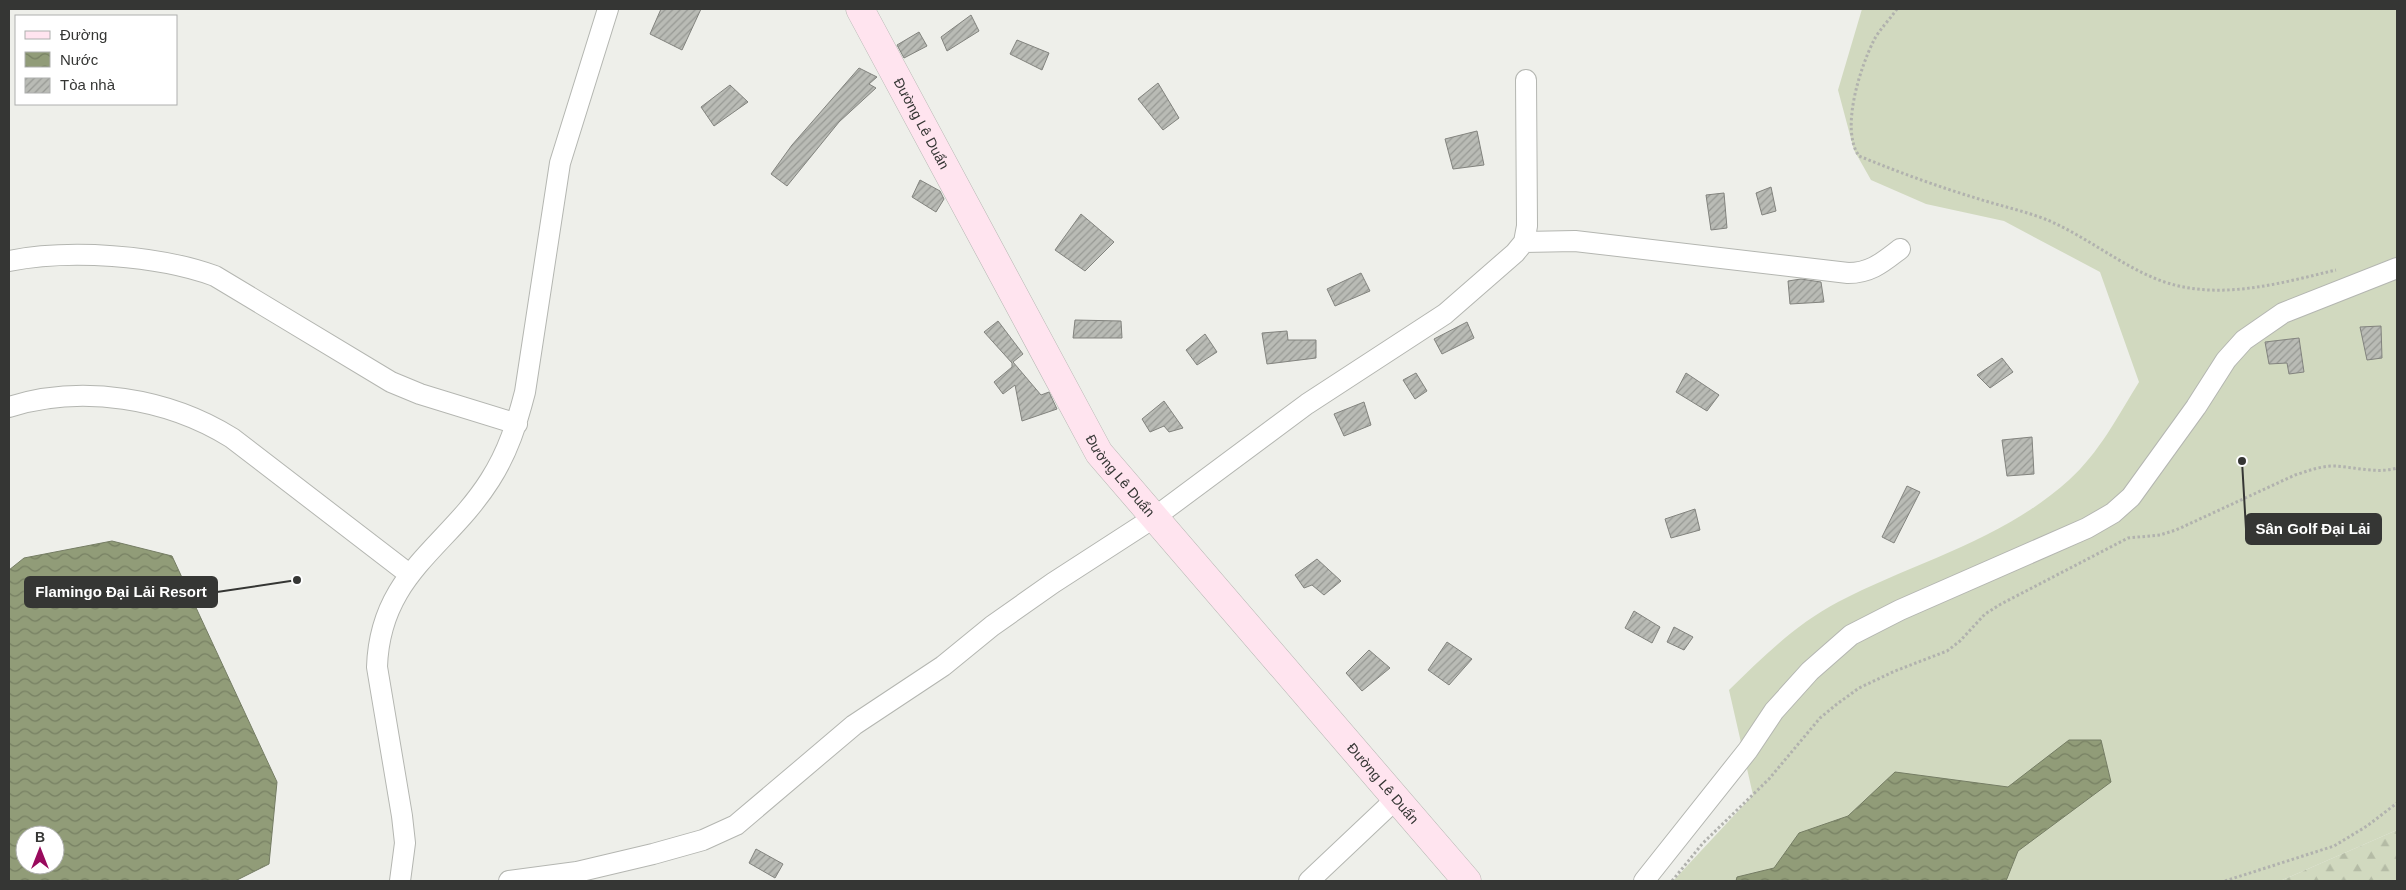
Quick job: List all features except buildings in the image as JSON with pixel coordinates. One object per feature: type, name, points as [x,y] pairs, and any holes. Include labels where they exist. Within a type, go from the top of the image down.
[{"type":"main road","name":"Đường Lê Duẩn","points":[[860,9],[1099,453],[1398,798],[1467,881]]},
{"type":"street","points":[[400,881],[405,843],[377,667],[377,658],[385,622],[394,598],[408,574],[490,481],[504,456],[517,424],[525,392],[558,170],[608,9]]},
{"type":"street","points":[[510,881],[577,872],[653,854],[703,840],[736,825],[854,725],[943,666],[992,626],[1053,583],[1155,518],[1307,404],[1445,314],[1515,253],[1524,242],[1528,198],[1526,80]]},
{"type":"street","points":[[1524,242],[1575,241],[1848,274],[1866,272],[1877,268],[1900,248]]},
{"type":"street","points":[[9,261],[51,257],[104,257],[158,261],[192,268],[215,276],[391,382],[420,394],[517,424]]},
{"type":"street","points":[[1644,881],[1748,750],[1774,711],[1810,671],[1852,635],[1900,610],[2086,528],[2113,513],[2131,497],[2196,406],[2226,360],[2244,340],[2282,313],[2397,268]]},
{"type":"street","points":[[9,407],[26,402],[93,395],[185,413],[210,424],[232,438],[408,574]]},
{"type":"street","points":[[1309,881],[1398,798]]},
{"type":"path","points":[[1897,9],[1874,39],[1858,78],[1850,137],[1858,156],[1969,196],[2044,219],[2084,238],[2155,279],[2190,288],[2217,291],[2258,288],[2340,269]]},
{"type":"path","points":[[1672,881],[1703,843],[1769,779],[1820,718],[1859,688],[1895,671],[1947,652],[1985,614],[2001,604],[2128,538],[2160,535],[2176,530],[2295,475],[2315,468],[2332,466],[2378,470],[2397,468]]},
{"type":"path","points":[[2225,881],[2334,846],[2367,826],[2397,803]]},
{"type":"green space","points":[[1862,9],[2397,9],[2397,830],[2280,881],[1673,881],[1753,795],[1729,690],[1754,665],[1808,620],[1838,602],[1867,588],[1987,534],[2016,519],[2043,501],[2069,480],[2090,458],[2139,382],[2100,272],[2004,221],[1926,204],[1871,180],[1854,150],[1838,90]]},
{"type":"green space","points":[[2397,830],[2397,881],[2280,881]]},
{"type":"water","points":[[112,541],[172,556],[277,782],[269,864],[235,881],[9,881],[9,570],[24,558]]},
{"type":"water","points":[[2069,740],[2101,740],[2111,782],[2018,851],[2006,881],[1736,881],[1737,877],[1774,868],[1799,833],[1848,816],[1895,772],[2008,787]]},
{"type":"place","name":"Sân Golf Đại Lải","points":[[2242,461]]},
{"type":"place","name":"Flamingo Đại Lải Resort","points":[[297,580]]}]
